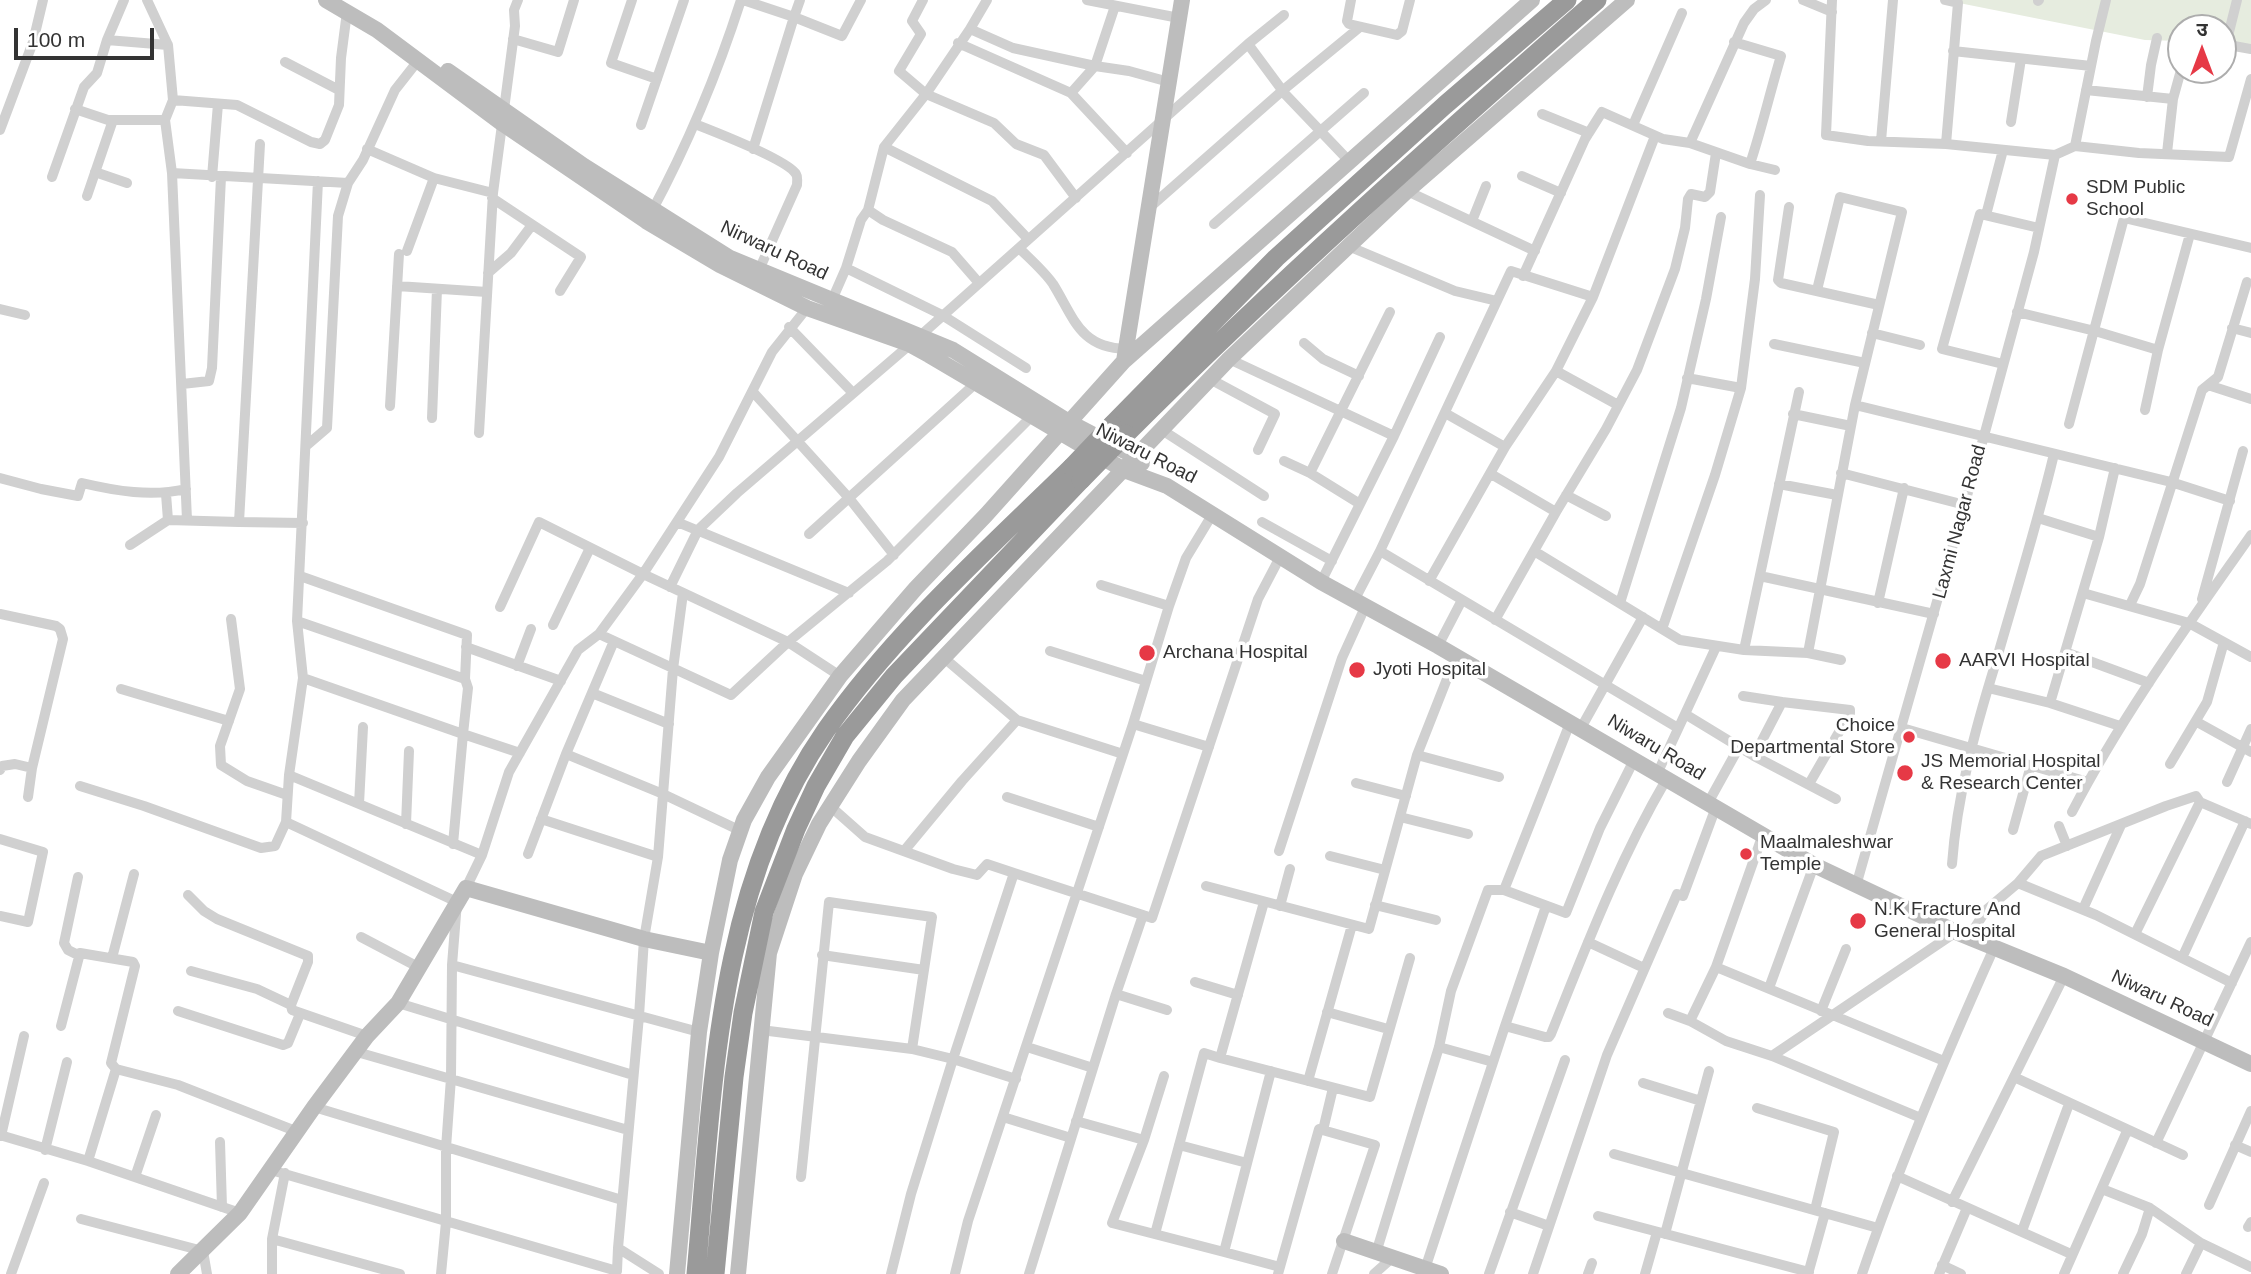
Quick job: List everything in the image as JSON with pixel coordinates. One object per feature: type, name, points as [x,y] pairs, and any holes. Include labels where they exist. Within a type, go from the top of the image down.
[{"type":"highway","points":[[715,1274],[734,1077],[743,1013],[764,912],[796,829],[816,786],[845,736],[886,686],[1077,473],[1276,258],[1445,104],[1567,0]]},
{"type":"highway","points":[[1119,430],[1387,185],[1597,0]]},
{"type":"highway","points":[[696,1274],[713,1076],[724,1007],[741,919],[774,828],[819,741],[862,684],[951,586],[1077,473]]},
{"type":"street","points":[[0,130],[33,42],[43,0]]},
{"type":"street","points":[[51,177],[84,87],[97,73],[124,0]]},
{"type":"street","points":[[147,0],[168,45],[173,100],[165,120],[172,173],[187,520]]},
{"type":"street","name":"Nirwaru Road","points":[[326,0],[346,6],[720,265],[807,308],[953,350],[1064,427]]},
{"type":"street","points":[[480,433],[492,195],[504,117],[514,10],[518,0]]},
{"type":"street","points":[[513,38],[558,52],[574,0]]},
{"type":"street","points":[[632,0],[611,63],[657,79]]},
{"type":"street","points":[[641,125],[684,0]]},
{"type":"street","points":[[649,216],[695,124],[719,67],[742,0],[842,36],[861,0]]},
{"type":"street","points":[[753,149],[800,0]]},
{"type":"street","points":[[923,0],[912,21],[921,34],[899,71],[926,94],[994,123],[1016,144],[1044,155],[1076,198]]},
{"type":"street","points":[[832,300],[846,268],[861,220],[868,210],[884,147],[926,94],[987,0]]},
{"type":"street","points":[[1087,0],[1179,18]]},
{"type":"street","points":[[1125,355],[1182,0]]},
{"type":"street","points":[[1351,0],[1348,23],[1400,34],[1410,0]]},
{"type":"street","points":[[677,1274],[699,1032],[711,953],[730,860],[768,777],[840,676],[1064,427],[1125,355],[1532,0]]},
{"type":"street","points":[[738,1274],[769,953],[795,874],[830,806],[859,761],[903,700],[1229,359],[1407,191],[1627,0]]},
{"type":"street","points":[[1690,143],[1734,42],[1754,9],[1766,0]]},
{"type":"street","points":[[1803,0],[1832,6],[1825,135],[2055,155],[2076,146],[2229,158],[2251,79]]},
{"type":"street","points":[[1881,141],[1893,0]]},
{"type":"street","points":[[1945,0],[1958,3],[1946,144]]},
{"type":"street","points":[[2076,146],[2106,0]]},
{"type":"street","points":[[173,100],[237,105],[320,144],[325,140],[339,105],[346,6]]},
{"type":"street","name":"Nirwaru Road","points":[[346,6],[417,62],[504,117]]},
{"type":"street","points":[[1071,93],[1095,66],[1115,6]]},
{"type":"street","points":[[1633,125],[1682,12]]},
{"type":"street","points":[[670,587],[698,530],[1284,15]]},
{"type":"street","points":[[1149,208],[1282,90],[1360,27]]},
{"type":"street","points":[[970,29],[1013,48],[1129,71],[1169,82]]},
{"type":"street","points":[[2147,97],[2157,38]]},
{"type":"street","points":[[107,40],[168,45]]},
{"type":"street","points":[[1734,42],[1781,56],[1750,164]]},
{"type":"street","points":[[958,43],[1071,93],[1127,153]]},
{"type":"street","points":[[1248,44],[1282,90],[1349,161]]},
{"type":"street","points":[[1953,51],[2091,66]]},
{"type":"street","points":[[2011,122],[2021,59]]},
{"type":"street","points":[[285,62],[340,90]]},
{"type":"street","points":[[306,446],[327,428],[338,216],[348,183],[395,90],[417,62]]},
{"type":"street","points":[[2167,153],[2178,84]]},
{"type":"street","points":[[2086,90],[2174,99]]},
{"type":"street","points":[[1214,223],[1364,93]]},
{"type":"street","points":[[181,384],[209,381],[212,368],[218,104]]},
{"type":"street","points":[[75,109],[113,120],[165,120]]},
{"type":"street","points":[[1523,276],[1589,133],[1602,112],[1663,139],[1690,143],[1775,170]]},
{"type":"street","points":[[1542,114],[1589,133]]},
{"type":"street","points":[[87,196],[113,120]]},
{"type":"street","points":[[695,124],[753,149],[789,168],[797,176],[797,185],[759,270]]},
{"type":"street","points":[[2239,127],[2251,130]]},
{"type":"street","points":[[1429,580],[1506,447],[1556,371],[1593,297],[1655,136]]},
{"type":"street","points":[[239,522],[260,144]]},
{"type":"street","points":[[884,147],[992,201],[1028,240]]},
{"type":"street","points":[[367,149],[434,178],[492,195],[582,257],[560,291]]},
{"type":"street","points":[[1986,215],[2003,150]]},
{"type":"street","points":[[1495,620],[1637,370],[1675,269],[1685,228],[1688,199],[1691,194],[1705,197],[1710,192],[1716,153]]},
{"type":"street","name":"Laxmi Nagar Road","points":[[1856,886],[1984,436],[2039,228],[2055,155]]},
{"type":"street","points":[[95,172],[127,183]]},
{"type":"street","points":[[172,173],[348,183]]},
{"type":"street","points":[[1522,176],[1561,193]]},
{"type":"street","points":[[390,406],[397,286],[403,252],[434,178]]},
{"type":"street","points":[[80,786],[261,848],[275,846],[286,822],[289,775],[303,678],[297,621],[318,181]]},
{"type":"street","points":[[1472,222],[1486,186]]},
{"type":"street","points":[[1407,191],[1535,251]]},
{"type":"street","points":[[1662,629],[1715,475],[1741,388],[1755,279],[1760,195]]},
{"type":"street","points":[[1808,653],[1850,426],[1902,212],[1840,197],[1817,290]]},
{"type":"street","points":[[1789,207],[1778,280],[1781,283],[1879,305]]},
{"type":"street","points":[[868,210],[883,220],[952,252],[979,283]]},
{"type":"street","points":[[2003,364],[1942,349],[1980,214],[2039,228]]},
{"type":"street","name":"Nirwaru Road","points":[[649,216],[730,258],[832,300],[914,340],[976,383],[1032,416],[1064,427]]},
{"type":"street","points":[[1620,603],[1681,408],[1706,299],[1721,217]]},
{"type":"street","points":[[2069,424],[2124,218],[2251,248]]},
{"type":"street","points":[[488,272],[511,253],[532,225]]},
{"type":"street","points":[[2145,410],[2158,350],[2190,234]]},
{"type":"street","points":[[1348,246],[1455,292],[1497,301]]},
{"type":"street","points":[[1019,248],[1051,281],[1085,335],[1106,348],[1125,355]]},
{"type":"street","points":[[846,268],[942,315],[1026,368]]},
{"type":"street","points":[[1279,851],[1360,602],[1380,551],[1511,271],[1593,297]]},
{"type":"street","points":[[2130,605],[2140,584],[2202,390],[2218,377],[2247,282]]},
{"type":"street","points":[[397,286],[487,292]]},
{"type":"street","points":[[432,418],[437,289]]},
{"type":"street","points":[[178,1274],[204,1251],[278,1172],[314,1107],[367,1036],[398,1003],[466,888],[482,855],[503,786],[578,650],[599,634],[643,574],[719,457],[772,352],[789,327],[807,308]]},
{"type":"street","points":[[0,309],[24,315]]},
{"type":"street","points":[[1310,473],[1390,312]]},
{"type":"street","points":[[2017,312],[2158,350]]},
{"type":"street","points":[[789,327],[853,393]]},
{"type":"street","points":[[2232,328],[2251,332]]},
{"type":"street","points":[[1872,333],[1920,345]]},
{"type":"street","points":[[1321,582],[1440,337]]},
{"type":"street","points":[[1304,344],[1323,359],[1359,376]]},
{"type":"street","points":[[1774,344],[1865,363]]},
{"type":"street","points":[[310,355],[331,365]]},
{"type":"street","points":[[1229,359],[1394,436]]},
{"type":"street","points":[[1556,371],[1618,405]]},
{"type":"street","points":[[1687,378],[1741,388]]},
{"type":"street","points":[[1210,379],[1275,414],[1258,450]]},
{"type":"street","points":[[809,534],[976,383]]},
{"type":"street","points":[[2208,385],[2251,398]]},
{"type":"street","points":[[754,391],[849,498],[894,555]]},
{"type":"street","points":[[1744,650],[1799,392]]},
{"type":"street","points":[[1855,405],[2171,482],[2230,501]]},
{"type":"street","points":[[1445,413],[1506,447]]},
{"type":"street","points":[[1793,414],[1850,426]]},
{"type":"street","points":[[599,634],[731,695],[788,642],[894,555],[1032,416]]},
{"type":"street","name":"Niwaru Road","points":[[1064,427],[1130,463],[1321,582],[1438,646],[1814,865],[1962,934],[2064,976],[2251,1064]]},
{"type":"street","points":[[1162,430],[1264,496]]},
{"type":"street","points":[[2201,605],[2243,451]]},
{"type":"street","points":[[1952,864],[1954,830],[1971,748],[2054,454]]},
{"type":"street","points":[[1284,461],[1310,473],[1360,504]]},
{"type":"street","points":[[2050,703],[2099,537],[2115,468]]},
{"type":"street","points":[[1842,473],[1965,505]]},
{"type":"street","points":[[1491,474],[1556,512]]},
{"type":"street","points":[[0,478],[78,496],[82,483],[117,491],[166,494],[186,489]]},
{"type":"street","points":[[1779,484],[1837,495]]},
{"type":"street","points":[[1878,603],[1905,488]]},
{"type":"street","points":[[166,494],[168,520]]},
{"type":"street","points":[[1566,495],[1606,516]]},
{"type":"street","points":[[955,1274],[968,1221],[1133,724],[1169,606],[1186,558],[1212,514]]},
{"type":"street","points":[[2038,518],[2099,537]]},
{"type":"street","points":[[130,545],[168,520],[303,523]]},
{"type":"street","points":[[500,607],[539,522],[788,642],[840,676]]},
{"type":"street","points":[[677,522],[849,593]]},
{"type":"street","points":[[1262,522],[1332,561]]},
{"type":"street","points":[[2072,812],[2120,726],[2251,535]]},
{"type":"street","points":[[553,625],[590,548]]},
{"type":"street","points":[[1380,551],[1678,728]]},
{"type":"street","points":[[1534,551],[1680,640],[1744,650],[1808,653],[1841,660]]},
{"type":"street","points":[[830,806],[865,837],[904,851],[977,875],[987,864],[1152,918],[1258,599],[1280,557]]},
{"type":"street","points":[[300,576],[467,635],[465,679],[468,688],[453,844]]},
{"type":"street","points":[[1760,576],[1934,614]]},
{"type":"street","points":[[1101,584],[1169,606]]},
{"type":"street","points":[[278,1172],[617,1273],[644,939],[658,857],[673,669],[683,593]]},
{"type":"street","points":[[2082,593],[2189,623],[2250,653]]},
{"type":"street","points":[[1438,646],[1462,600]]},
{"type":"street","points":[[0,614],[56,626],[62,634],[28,797]]},
{"type":"street","points":[[1504,890],[1575,725],[1604,685],[1643,617]]},
{"type":"street","points":[[231,619],[240,689],[220,746],[221,765],[247,781],[288,795]]},
{"type":"street","points":[[297,621],[465,679]]},
{"type":"street","points":[[517,666],[531,629]]},
{"type":"street","points":[[528,854],[566,754],[614,641]]},
{"type":"street","points":[[2170,764],[2207,702],[2224,642]]},
{"type":"street","points":[[466,647],[561,681]]},
{"type":"street","points":[[1505,1026],[1549,1037],[1662,777],[1678,728],[1716,647]]},
{"type":"street","points":[[1050,651],[1146,681]]},
{"type":"street","points":[[2065,653],[2149,682]]},
{"type":"street","points":[[1206,886],[1369,929],[1418,755],[1455,656]]},
{"type":"street","points":[[943,657],[1017,720],[1123,754]]},
{"type":"street","points":[[303,678],[520,753]]},
{"type":"street","points":[[1988,688],[2050,703],[2120,726]]},
{"type":"street","points":[[121,689],[229,721]]},
{"type":"street","points":[[592,692],[668,724]]},
{"type":"street","points":[[1743,696],[1850,710],[1809,784]]},
{"type":"street","points":[[1755,756],[1782,702]]},
{"type":"street","points":[[1685,714],[1739,747],[1836,799]]},
{"type":"street","points":[[904,851],[1017,720]]},
{"type":"street","points":[[2197,722],[2246,750]]},
{"type":"street","points":[[1133,724],[1209,747]]},
{"type":"street","points":[[359,804],[363,727]]},
{"type":"street","points":[[1902,728],[2088,782]]},
{"type":"street","points":[[2227,782],[2246,750],[2251,729]]},
{"type":"street","points":[[1533,1274],[1607,1055],[1677,894],[1683,896],[1712,805],[1739,747]]},
{"type":"street","points":[[406,824],[409,751]]},
{"type":"street","points":[[566,754],[663,794],[741,831]]},
{"type":"street","points":[[1418,755],[1499,777]]},
{"type":"street","points":[[1374,1274],[1384,1256],[1439,1047],[1451,990],[1488,890],[1504,890],[1566,914],[1600,828],[1634,760]]},
{"type":"street","points":[[0,770],[2,766],[15,764],[32,768]]},
{"type":"street","points":[[2013,830],[2031,765]]},
{"type":"street","points":[[289,775],[482,855]]},
{"type":"street","points":[[1356,783],[1406,796]]},
{"type":"street","points":[[1772,1056],[1962,934],[2018,883],[2041,856],[2196,796],[2200,802],[2248,823],[2182,958]]},
{"type":"street","points":[[1007,797],[1099,827]]},
{"type":"street","points":[[2135,934],[2200,802]]},
{"type":"street","points":[[1400,817],[1468,834]]},
{"type":"street","points":[[541,819],[658,857]]},
{"type":"street","points":[[286,822],[457,902]]},
{"type":"street","points":[[2083,909],[2121,825]]},
{"type":"street","points":[[2059,826],[2067,846]]},
{"type":"street","points":[[1690,1021],[1716,967],[1763,834]]},
{"type":"street","points":[[0,839],[43,852],[28,922],[0,916]]},
{"type":"street","points":[[1330,856],[1385,870]]},
{"type":"street","points":[[1769,988],[1814,865]]},
{"type":"street","points":[[1280,906],[1290,869]]},
{"type":"street","points":[[891,1274],[911,1194],[1014,873]]},
{"type":"street","points":[[112,958],[134,874]]},
{"type":"street","points":[[78,877],[64,943],[68,950],[78,955],[85,952],[133,962],[135,966],[111,1057],[111,1063],[116,1069],[178,1086],[298,1132]]},
{"type":"street","points":[[2018,883],[2083,909],[2232,983]]},
{"type":"street","points":[[466,888],[644,939],[711,953]]},
{"type":"street","points":[[188,895],[204,911],[217,919],[308,956],[291,1005],[292,1010],[367,1036]]},
{"type":"street","points":[[441,1274],[446,1222],[452,965],[457,902]]},
{"type":"street","points":[[801,1177],[829,902],[932,917],[912,1049]]},
{"type":"street","points":[[1220,1058],[1264,902]]},
{"type":"street","points":[[1376,905],[1436,920]]},
{"type":"street","points":[[1344,1241],[1433,1271],[1493,1062],[1546,906]]},
{"type":"street","points":[[1029,1274],[1143,915]]},
{"type":"street","points":[[1308,1081],[1352,925]]},
{"type":"street","points":[[361,937],[419,968]]},
{"type":"street","points":[[1588,942],[1644,968]]},
{"type":"street","points":[[2155,1143],[2251,942]]},
{"type":"street","points":[[1862,1274],[1897,1176],[1994,948]]},
{"type":"street","points":[[1821,1011],[1846,949]]},
{"type":"street","points":[[61,1026],[78,955]]},
{"type":"street","points":[[822,955],[924,970]]},
{"type":"street","points":[[1155,1234],[1204,1053],[1375,1099],[1388,1029],[1409,957]]},
{"type":"street","points":[[452,965],[699,1032]]},
{"type":"street","points":[[1716,967],[1944,1061]]},
{"type":"street","points":[[191,971],[257,989],[291,1005]]},
{"type":"street","points":[[1952,1202],[2064,976]]},
{"type":"street","points":[[1195,982],[1238,995]]},
{"type":"street","points":[[1116,994],[1167,1010]]},
{"type":"street","points":[[398,1003],[634,1075]]},
{"type":"street","points":[[178,1011],[283,1045],[288,1043],[300,1014]]},
{"type":"street","points":[[1327,1012],[1388,1029]]},
{"type":"street","points":[[1668,1013],[1690,1021],[1726,1041],[1772,1056],[1921,1118]]},
{"type":"street","points":[[761,1030],[912,1049],[1016,1079]]},
{"type":"street","points":[[24,1036],[1,1136],[88,1161],[240,1213]]},
{"type":"street","points":[[1439,1047],[1493,1062]]},
{"type":"street","points":[[1027,1048],[1093,1068]]},
{"type":"street","points":[[356,1052],[628,1130]]},
{"type":"street","points":[[1489,1274],[1565,1060]]},
{"type":"street","points":[[45,1150],[67,1062]]},
{"type":"street","points":[[88,1161],[116,1069]]},
{"type":"street","points":[[1224,1252],[1270,1071]]},
{"type":"street","points":[[1645,1274],[1682,1173],[1709,1071]]},
{"type":"street","points":[[1164,1076],[1144,1140],[1112,1223],[1224,1252],[1279,1270],[1319,1129],[1375,1145],[1332,1274]]},
{"type":"street","points":[[2014,1077],[2127,1131],[2183,1154]]},
{"type":"street","points":[[1643,1083],[1701,1101]]},
{"type":"street","points":[[1323,1130],[1333,1088]]},
{"type":"street","points":[[2022,1231],[2070,1104]]},
{"type":"street","points":[[314,1107],[622,1200]]},
{"type":"street","points":[[1598,1216],[1808,1273],[1834,1132],[1757,1108]]},
{"type":"street","points":[[2209,1205],[2251,1111]]},
{"type":"street","points":[[135,1177],[156,1115]]},
{"type":"street","points":[[1003,1117],[1071,1138]]},
{"type":"street","points":[[1076,1121],[1144,1140]]},
{"type":"street","points":[[2064,1274],[2127,1131]]},
{"type":"street","points":[[220,1142],[222,1207]]},
{"type":"street","points":[[1179,1145],[1247,1163]]},
{"type":"street","points":[[2235,1145],[2251,1152]]},
{"type":"street","points":[[1614,1154],[1878,1228]]},
{"type":"street","points":[[272,1274],[278,1172]]},
{"type":"street","points":[[1897,1176],[2071,1254]]},
{"type":"street","points":[[11,1274],[44,1183]]},
{"type":"street","points":[[2102,1189],[2150,1208],[2201,1243],[2251,1267]]},
{"type":"street","points":[[1961,1274],[1941,1270],[1967,1208]]},
{"type":"street","points":[[2123,1274],[2142,1234],[2150,1208]]},
{"type":"street","points":[[1510,1212],[1549,1226]]},
{"type":"street","points":[[81,1219],[204,1251]]},
{"type":"street","points":[[272,1239],[400,1274]]},
{"type":"street","points":[[2186,1274],[2201,1243]]},
{"type":"street","points":[[618,1248],[659,1274]]},
{"type":"street","points":[[204,1251],[207,1274]]},
{"type":"shaded area","points":[[1944,0],[2251,0],[2251,44],[2237,44],[2237,14],[2167,14],[2167,41],[2145,40]]},
{"type":"place","name":"SDM Public School","points":[[2072,199]]},
{"type":"place","name":"Archana Hospital","points":[[1147,653]]},
{"type":"place","name":"AARVI Hospital","points":[[1943,661]]},
{"type":"place","name":"Jyoti Hospital","points":[[1357,670]]},
{"type":"place","name":"Choice Departmental Store","points":[[1909,737]]},
{"type":"place","name":"JS Memorial Hospital & Research Center","points":[[1905,773]]},
{"type":"place","name":"Maalmaleshwar Temple","points":[[1746,854]]},
{"type":"place","name":"N.K Fracture And General Hospital","points":[[1858,921]]}]
